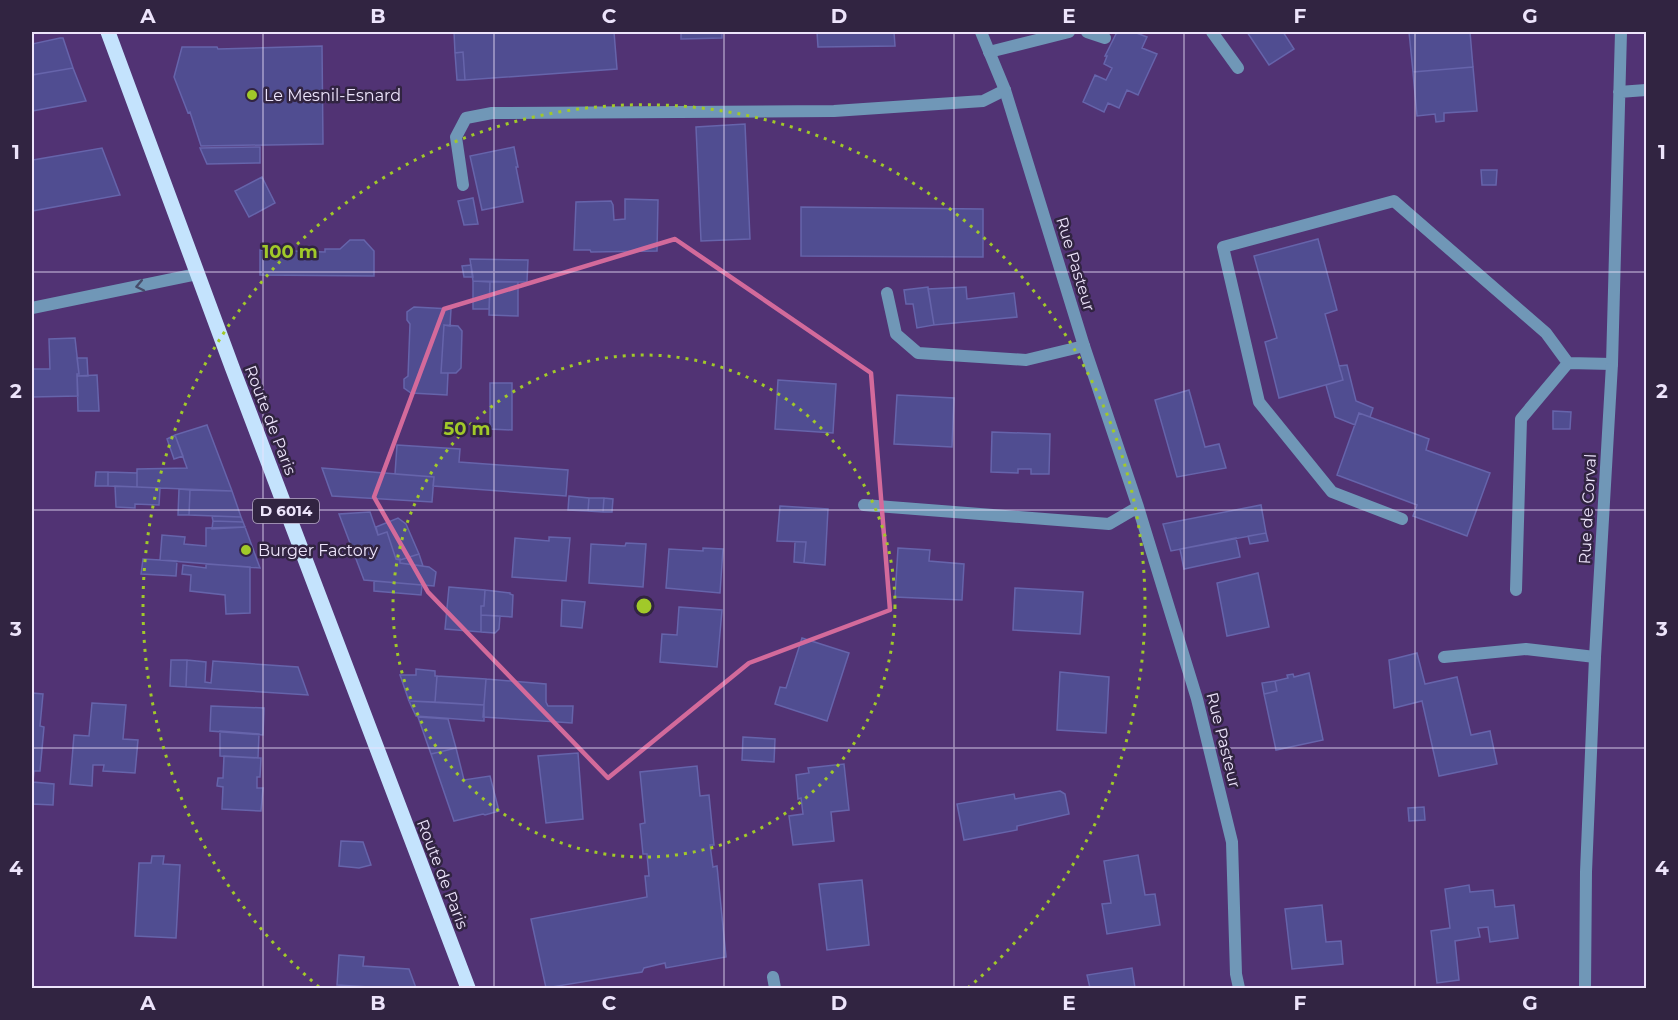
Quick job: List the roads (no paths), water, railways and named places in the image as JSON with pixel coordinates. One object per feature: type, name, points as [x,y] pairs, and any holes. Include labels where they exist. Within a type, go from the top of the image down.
[{"type":"main road","name":"Route de Paris","points":[[112,32],[197,274],[468,988]]},
{"type":"street","name":"Rue Pasteur","points":[[981,32],[1005,90],[1197,699],[1232,842],[1236,974],[1239,988]]},
{"type":"street","points":[[989,52],[1069,32]]},
{"type":"street","points":[[1087,32],[1105,38]]},
{"type":"street","points":[[1212,32],[1238,68]]},
{"type":"street","name":"Rue de Corval","points":[[1585,988],[1586,872],[1595,657],[1612,363],[1621,32]]},
{"type":"street","points":[[463,185],[456,137],[466,118],[492,113],[834,111],[983,100],[1005,90]]},
{"type":"street","points":[[1619,92],[1647,90]]},
{"type":"street","points":[[1402,519],[1332,492],[1259,402],[1223,248],[1394,201],[1546,333],[1568,363]]},
{"type":"street","points":[[32,308],[197,274]]},
{"type":"street","points":[[887,292],[896,334],[918,353],[1026,360],[1084,346]]},
{"type":"street","points":[[1516,590],[1521,419],[1568,363],[1612,363]]},
{"type":"street","points":[[864,505],[1110,524],[1138,507]]},
{"type":"street","points":[[1444,657],[1526,649],[1595,657]]},
{"type":"place","name":"Le Mesnil-Esnard","points":[[252,95]]},
{"type":"place","name":"Burger Factory","points":[[246,550]]}]
